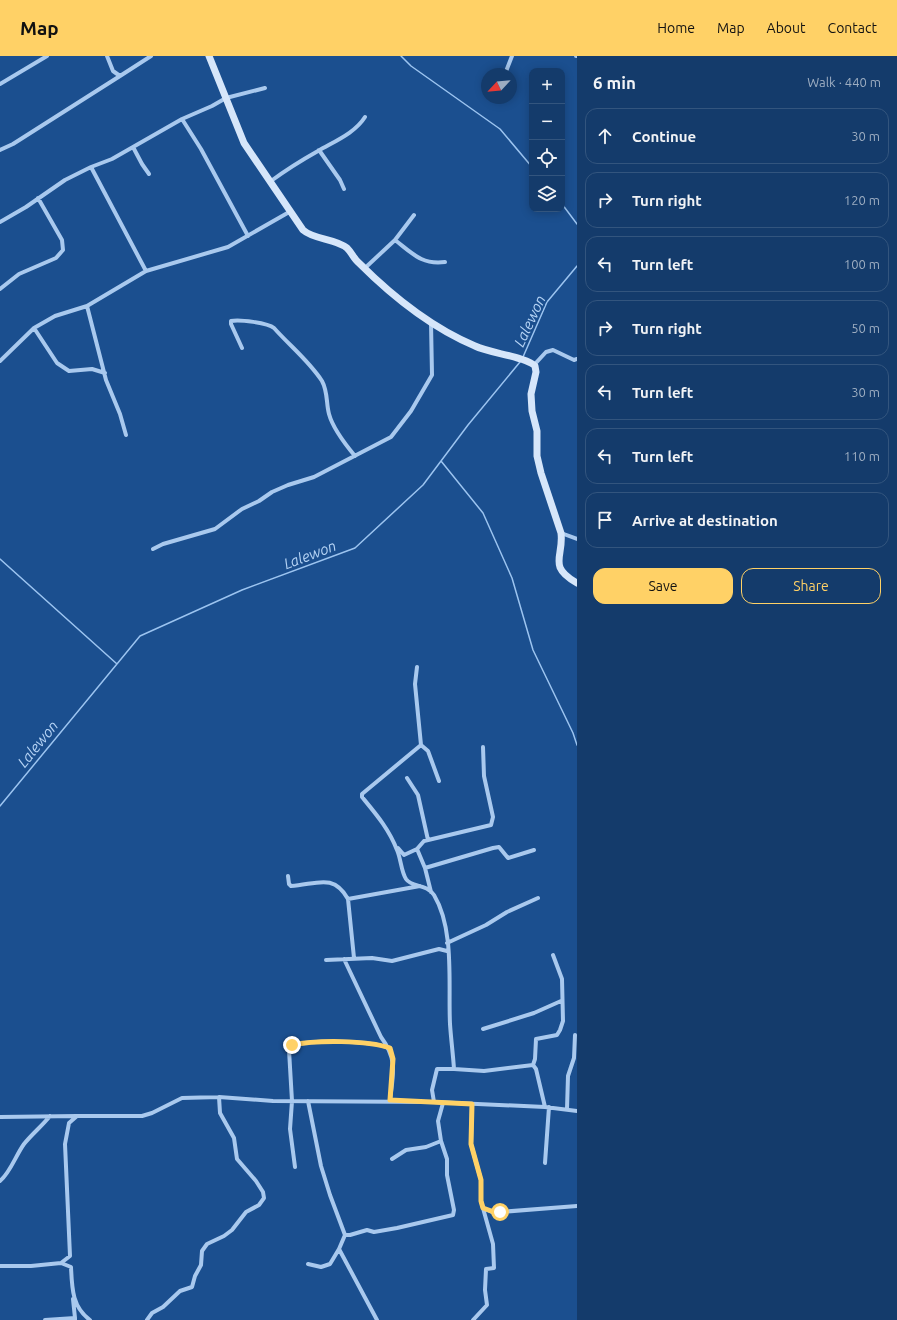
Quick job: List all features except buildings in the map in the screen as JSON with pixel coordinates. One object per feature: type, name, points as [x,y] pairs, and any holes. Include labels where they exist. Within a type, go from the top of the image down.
[{"type":"street","points":[[0,84],[47,56]]},
{"type":"street","points":[[107,56],[114,71],[120,76]]},
{"type":"street","points":[[0,150],[13,144],[151,56]]},
{"type":"street","points":[[209,56],[238,132],[244,143],[306,233],[334,241],[346,247],[365,268],[405,305],[430,323],[476,347],[523,359],[534,365],[536,372],[532,394],[532,411],[536,431],[537,456],[562,542],[558,560],[559,566],[568,578],[577,583]]},
{"type":"street","points":[[507,68],[512,56]]},
{"type":"street","points":[[0,222],[13,216],[65,180],[91,167],[112,160],[182,119],[226,98],[265,88]]},
{"type":"street","points":[[271,181],[347,134],[361,124],[365,117]]},
{"type":"street","points":[[182,119],[201,149],[248,236]]},
{"type":"street","points":[[133,147],[149,174]]},
{"type":"street","points":[[319,150],[340,180],[344,189]]},
{"type":"street","points":[[91,167],[146,271]]},
{"type":"street","points":[[0,289],[22,273],[56,258],[63,250],[62,240],[38,198]]},
{"type":"street","points":[[0,362],[34,328],[54,316],[87,306],[146,271],[228,247],[291,211]]},
{"type":"street","points":[[365,268],[395,240],[414,215]]},
{"type":"street","points":[[395,240],[422,261],[434,264],[445,262]]},
{"type":"street","points":[[87,306],[105,373],[126,435]]},
{"type":"street","points":[[242,348],[231,321],[249,321],[269,325],[274,328],[301,355],[322,381],[326,391],[330,418],[341,438],[355,456]]},
{"type":"street","points":[[153,549],[164,544],[215,529],[242,510],[259,502],[272,492],[288,485],[314,477],[391,437],[403,422],[430,380],[433,370],[430,346],[430,323]]},
{"type":"street","points":[[34,328],[57,363],[69,371],[92,370],[105,373]]},
{"type":"street","points":[[534,365],[546,352],[553,350],[566,358],[574,360],[577,359]]},
{"type":"street","points":[[560,533],[577,539]]},
{"type":"street","points":[[417,667],[415,684],[420,745],[428,751],[439,781]]},
{"type":"street","points":[[420,745],[362,794],[362,797],[382,821],[395,845],[408,880],[423,886],[431,892]]},
{"type":"street","points":[[395,845],[404,855],[417,849],[424,841],[491,825],[493,817],[484,776],[483,747]]},
{"type":"street","points":[[407,778],[418,795],[428,840]]},
{"type":"street","points":[[425,868],[499,847],[508,858],[534,850]]},
{"type":"street","points":[[417,849],[425,868],[431,892],[440,909],[447,943],[450,1024],[454,1069]]},
{"type":"street","points":[[288,876],[288,884],[291,886],[326,881],[334,883],[344,892],[348,899],[354,958]]},
{"type":"street","points":[[348,899],[423,886]]},
{"type":"street","points":[[447,943],[538,898]]},
{"type":"street","points":[[326,960],[372,958],[392,961],[439,949],[447,951]]},
{"type":"street","points":[[545,1163],[547,1107],[536,1069],[533,1065],[536,1039],[557,1035],[563,1021],[561,1001],[562,979],[553,954]]},
{"type":"street","points":[[344,959],[381,1037],[390,1048],[393,1059],[390,1100]]},
{"type":"street","points":[[483,1029],[534,1013],[561,1001]]},
{"type":"street","points":[[567,1109],[568,1076],[574,1058],[575,1035]]},
{"type":"street","points":[[295,1167],[290,1129],[292,1101],[289,1050],[292,1045],[329,1042],[380,1045],[390,1048]]},
{"type":"street","points":[[434,1102],[432,1090],[437,1069],[484,1071],[533,1065]]},
{"type":"street","points":[[0,1116],[142,1116],[152,1113],[182,1098],[220,1097],[336,1102],[390,1100],[547,1107],[577,1111]]},
{"type":"street","points":[[147,1320],[152,1313],[163,1307],[180,1291],[192,1287],[195,1276],[201,1265],[202,1251],[207,1244],[224,1236],[232,1230],[246,1212],[259,1205],[264,1198],[263,1192],[256,1180],[237,1159],[234,1138],[220,1113],[220,1097]]},
{"type":"street","points":[[308,1101],[321,1166],[345,1234],[339,1249],[330,1264],[321,1266],[308,1264]]},
{"type":"street","points":[[345,1234],[350,1235],[367,1230],[374,1232],[397,1228],[453,1215],[454,1210],[447,1175],[447,1159],[441,1141],[438,1118],[443,1103]]},
{"type":"street","points":[[472,1104],[471,1144],[481,1180],[481,1201],[493,1244],[494,1268],[486,1269],[485,1290],[487,1305],[473,1320]]},
{"type":"street","points":[[0,1181],[5,1177],[12,1162],[25,1144],[50,1116]]},
{"type":"street","points":[[0,1266],[31,1266],[61,1263],[70,1256],[65,1144],[69,1123],[77,1116]]},
{"type":"street","points":[[392,1159],[406,1150],[426,1147],[441,1141]]},
{"type":"street","points":[[483,1208],[494,1212],[500,1212],[577,1206]]},
{"type":"street","points":[[339,1249],[377,1320]]},
{"type":"street","points":[[45,1320],[75,1319],[71,1268],[61,1263]]},
{"type":"street","points":[[73,1297],[82,1314],[90,1320]]},
{"type":"waterway","points":[[401,56],[411,66],[500,129],[529,163]]},
{"type":"waterway","points":[[565,208],[577,224]]},
{"type":"waterway","name":"Lalewon","points":[[523,357],[547,302],[577,266]]},
{"type":"waterway","name":"Lalewon","points":[[0,806],[140,636],[242,590],[355,548],[423,485],[468,425],[520,362]]},
{"type":"waterway","points":[[441,461],[483,513],[512,578],[533,650],[573,733],[577,745]]},
{"type":"waterway","points":[[0,559],[117,664]]},
{"type":"route","points":[[292,1045],[301,1043],[329,1042],[380,1045],[390,1048],[393,1059],[390,1100],[472,1104],[471,1144],[481,1180],[481,1201],[483,1208],[494,1212],[500,1212]]}]
